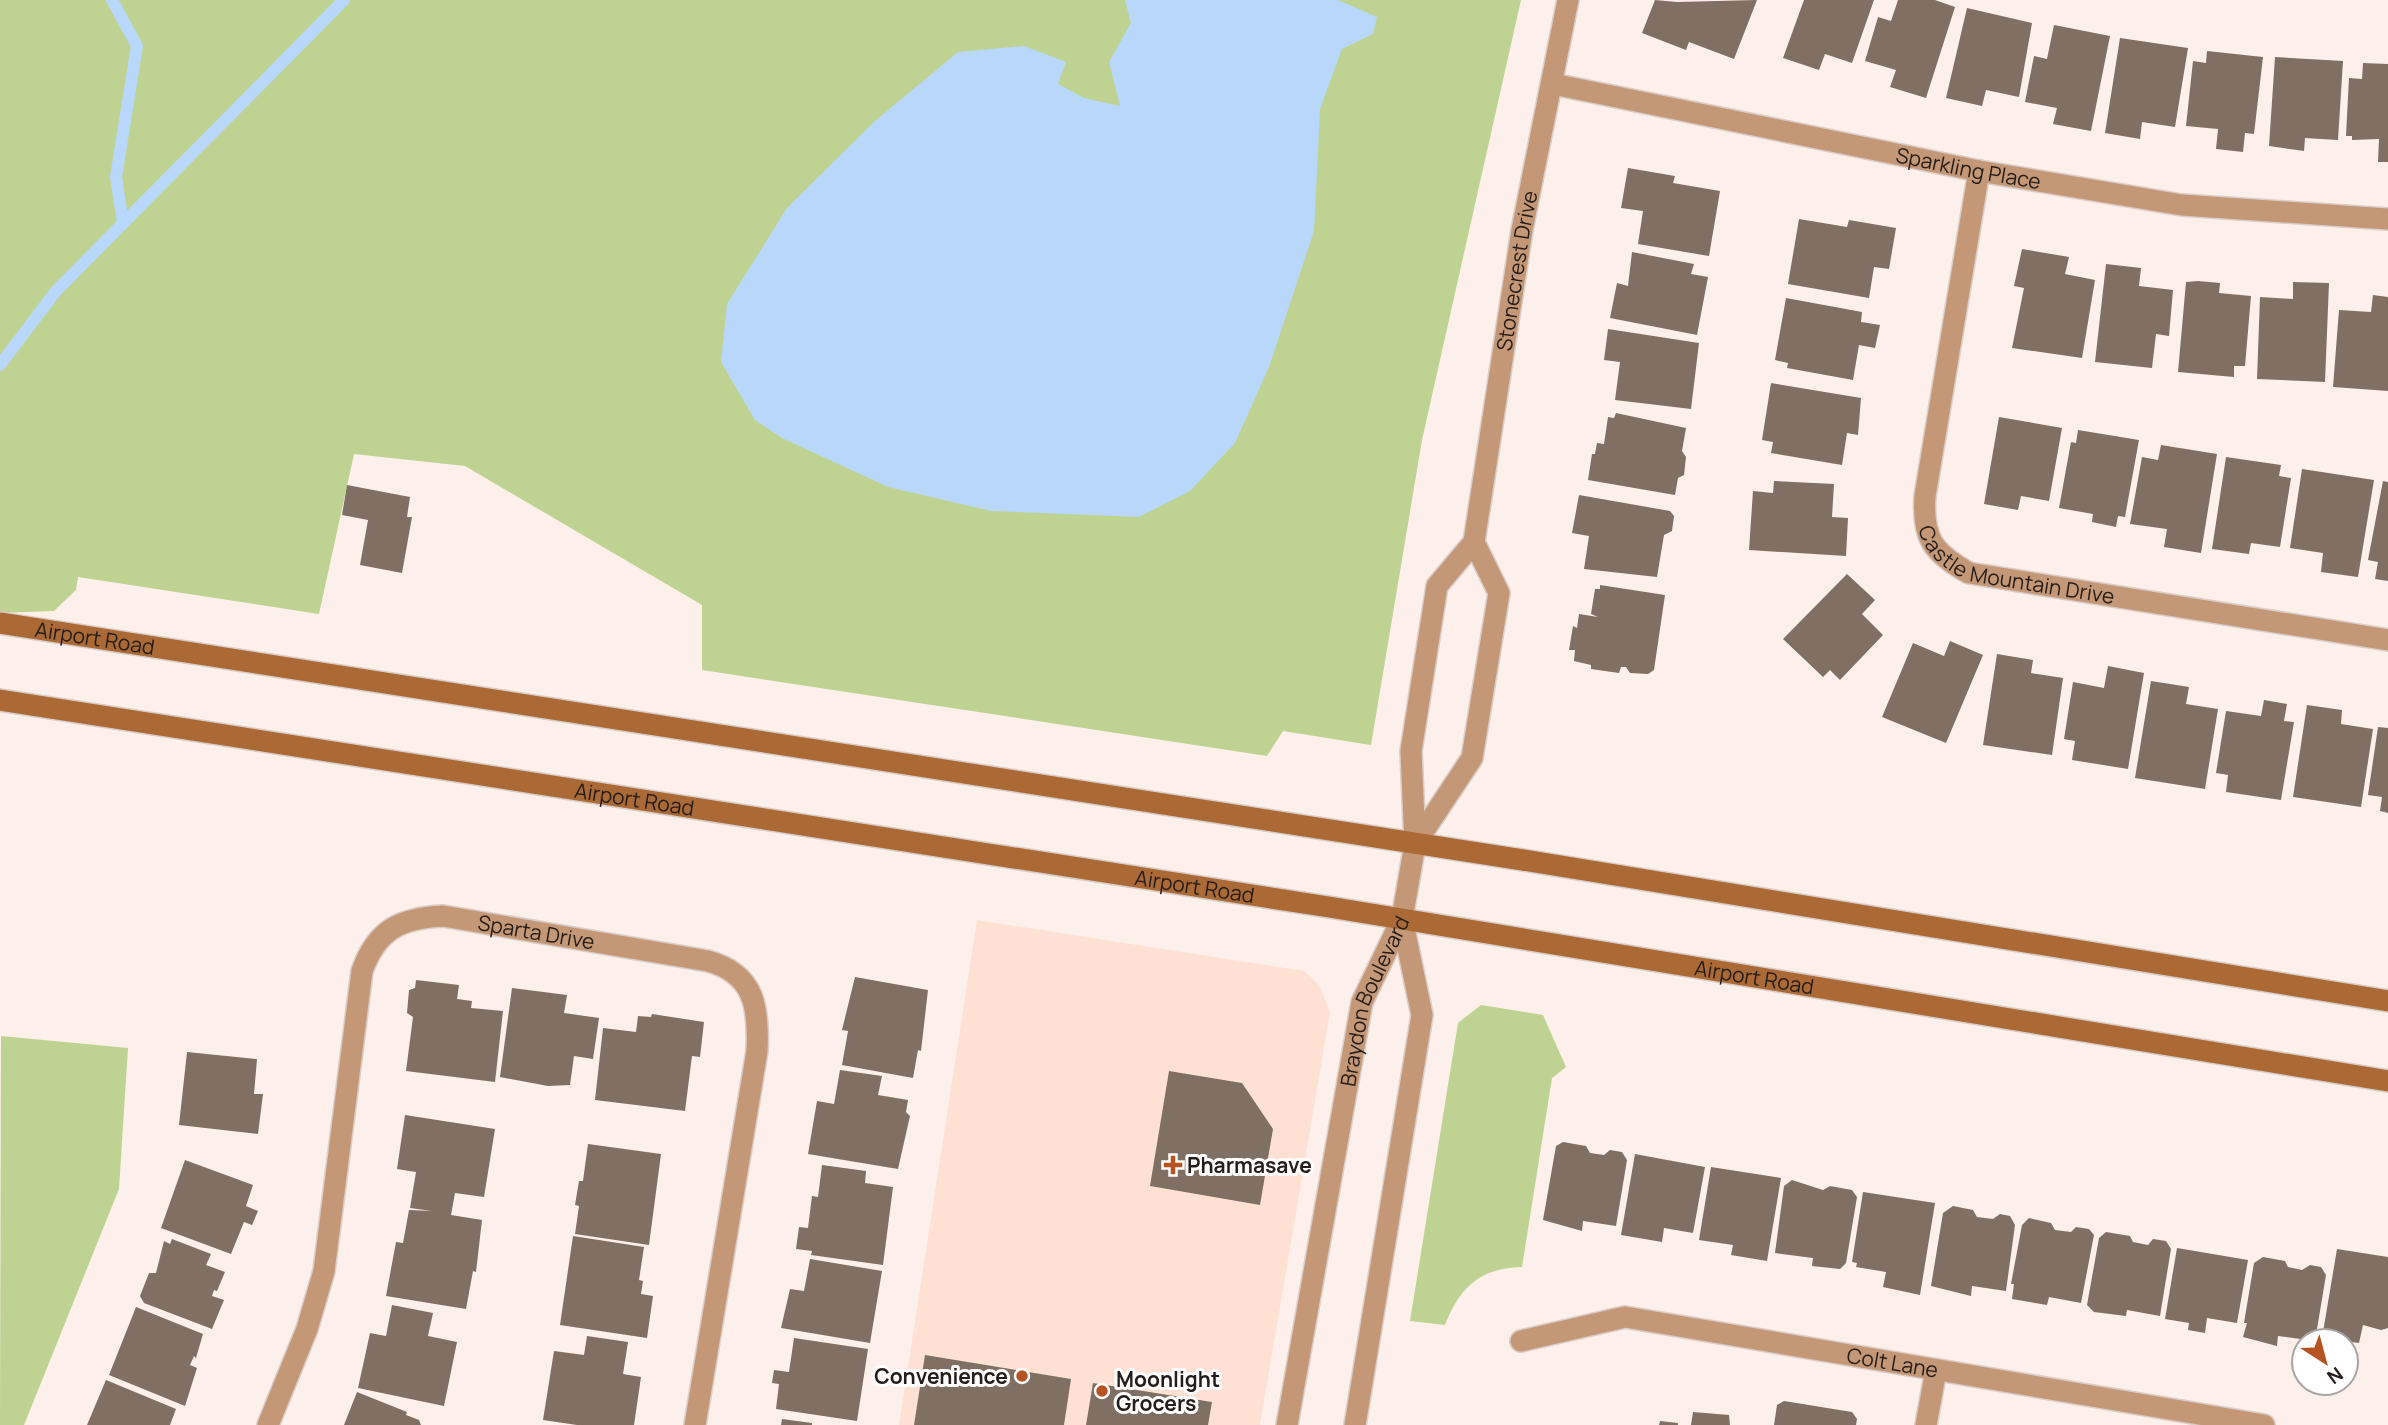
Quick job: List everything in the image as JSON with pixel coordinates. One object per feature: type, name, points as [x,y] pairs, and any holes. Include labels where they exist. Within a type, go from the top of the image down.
[{"type":"main road","name":"Airport Road","points":[[0,624],[1415,844],[2388,1001]]},
{"type":"main road","name":"Airport Road","points":[[0,700],[1402,919],[2388,1081]]},
{"type":"street","name":"Stonecrest Drive","points":[[1474,542],[1522,230],[1568,0]]},
{"type":"street","name":"Sparkling Place","points":[[1553,84],[1979,171],[2182,205],[2388,219]]},
{"type":"street","name":"Castle Mountain Drive","points":[[1979,171],[1925,496],[1923,514],[1933,547],[1947,561],[1969,573],[2388,640]]},
{"type":"street","points":[[1402,919],[1415,844],[1411,751],[1437,586],[1474,542],[1499,593],[1472,758],[1415,844]]},
{"type":"street","name":"Sparta Drive","points":[[268,1425],[307,1329],[324,1271],[362,971],[369,953],[380,937],[399,924],[420,917],[443,916],[725,965],[743,979],[749,990],[758,1022],[757,1051],[695,1425]]},
{"type":"street","name":"Braydon Boulevard","points":[[1287,1425],[1362,1002],[1402,919]]},
{"type":"street","name":"Braydon Boulevard","points":[[1355,1425],[1422,1015],[1402,919]]},
{"type":"street","name":"Colt Lane","points":[[1521,1341],[1625,1317],[2264,1425]]},
{"type":"street","points":[[1926,1425],[1936,1370]]},
{"type":"shaded area","points":[[977,920],[1304,971],[1319,985],[1330,1012],[1260,1425],[899,1425]]},
{"type":"green space","points":[[0,0],[1521,0],[1422,440],[1371,745],[1283,731],[1267,756],[702,670],[702,605],[465,466],[354,454],[319,614],[78,577],[76,590],[54,611],[0,613]]},
{"type":"green space","points":[[1481,1005],[1543,1015],[1566,1067],[1552,1078],[1522,1267],[1494,1271],[1473,1282],[1457,1300],[1445,1325],[1410,1321],[1458,1023]]},
{"type":"green space","points":[[1,1036],[128,1048],[119,1189],[24,1425],[0,1425]]},
{"type":"water","points":[[1125,0],[1338,0],[1377,17],[1373,34],[1342,49],[1320,109],[1314,231],[1269,367],[1235,443],[1190,491],[1139,517],[991,511],[888,487],[782,438],[755,420],[721,362],[727,304],[787,208],[875,121],[958,52],[1024,46],[1066,62],[1058,84],[1084,98],[1120,106],[1109,62],[1131,23]]},
{"type":"building","points":[[1655,0],[1757,0],[1734,59],[1689,42],[1686,50],[1642,33]]},
{"type":"building","points":[[1804,0],[1874,0],[1852,63],[1825,54],[1819,70],[1783,58]]},
{"type":"building","points":[[1898,0],[1935,0],[1955,7],[1926,98],[1890,87],[1896,70],[1865,61],[1878,17],[1891,21]]},
{"type":"building","points":[[1967,8],[2032,23],[2019,97],[1986,90],[1982,106],[1946,98]]},
{"type":"building","points":[[2054,25],[2110,36],[2091,131],[2053,124],[2057,108],[2025,102],[2034,56],[2047,59]]},
{"type":"building","points":[[2120,38],[2188,48],[2175,127],[2142,122],[2140,139],[2105,133]]},
{"type":"building","points":[[2207,51],[2263,57],[2254,134],[2245,133],[2243,152],[2216,149],[2218,129],[2186,126],[2193,61],[2206,63]]},
{"type":"building","points":[[2275,57],[2343,61],[2338,140],[2305,138],[2304,151],[2269,146]]},
{"type":"building","points":[[2363,63],[2388,64],[2388,162],[2378,162],[2379,139],[2352,140],[2352,136],[2346,136],[2349,78],[2362,79]]},
{"type":"building","points":[[1628,168],[1675,176],[1673,183],[1720,191],[1709,256],[1638,244],[1643,211],[1621,208]]},
{"type":"building","points":[[1799,219],[1847,227],[1849,220],[1896,228],[1889,269],[1874,267],[1869,298],[1788,284]]},
{"type":"building","points":[[2022,249],[2069,257],[2065,274],[2095,280],[2082,358],[2012,348],[2024,288],[2014,286]]},
{"type":"building","points":[[1632,252],[1694,264],[1691,274],[1708,277],[1697,335],[1610,318],[1617,283],[1628,286]]},
{"type":"building","points":[[2106,264],[2141,268],[2139,286],[2173,290],[2169,336],[2156,334],[2152,368],[2095,362]]},
{"type":"building","points":[[2186,282],[2220,283],[2219,293],[2251,296],[2245,366],[2234,366],[2234,377],[2178,372]]},
{"type":"building","points":[[2293,282],[2329,283],[2325,382],[2257,379],[2260,297],[2293,299]]},
{"type":"building","points":[[2373,295],[2388,297],[2388,391],[2333,387],[2339,310],[2371,312]]},
{"type":"building","points":[[1786,298],[1862,312],[1861,322],[1880,325],[1875,348],[1859,345],[1853,380],[1787,368],[1788,363],[1775,360]]},
{"type":"building","points":[[1608,329],[1699,343],[1691,409],[1615,400],[1620,362],[1604,360]]},
{"type":"building","points":[[1771,383],[1861,398],[1858,435],[1847,433],[1842,465],[1771,453],[1773,442],[1762,440]]},
{"type":"building","points":[[1616,413],[1686,428],[1682,451],[1686,457],[1684,475],[1678,478],[1675,495],[1588,480],[1592,454],[1595,454],[1597,443],[1604,444],[1608,417],[1614,418]]},
{"type":"building","points":[[1999,417],[2062,428],[2049,501],[2021,496],[2018,510],[1984,504]]},
{"type":"building","points":[[2078,430],[2139,440],[2125,517],[2118,516],[2116,527],[2092,522],[2093,514],[2059,508],[2071,442],[2076,443]]},
{"type":"building","points":[[2161,445],[2217,454],[2201,553],[2164,547],[2167,529],[2130,524],[2142,457],[2158,460]]},
{"type":"building","points":[[2226,457],[2281,465],[2279,476],[2291,478],[2280,547],[2251,543],[2249,554],[2212,549]]},
{"type":"building","points":[[2302,469],[2374,480],[2358,577],[2321,572],[2323,553],[2290,548]]},
{"type":"building","points":[[1774,481],[1834,484],[1832,517],[1848,518],[1846,556],[1749,550],[1753,491],[1773,493]]},
{"type":"building","points":[[2383,481],[2388,482],[2388,581],[2375,579],[2378,562],[2368,560]]},
{"type":"building","points":[[347,485],[410,497],[407,517],[412,517],[402,573],[360,565],[368,520],[342,515]]},
{"type":"building","points":[[1579,495],[1670,511],[1674,516],[1672,531],[1664,535],[1657,577],[1584,569],[1589,536],[1572,533]]},
{"type":"building","points":[[1847,574],[1875,600],[1862,614],[1883,635],[1840,680],[1830,670],[1823,677],[1783,639]]},
{"type":"building","points":[[1600,585],[1665,595],[1654,670],[1648,674],[1630,673],[1626,667],[1621,667],[1619,673],[1591,669],[1591,665],[1574,661],[1575,650],[1569,650],[1573,626],[1577,628],[1579,614],[1598,617],[1591,614],[1595,589],[1600,589]]},
{"type":"building","points":[[1950,641],[1983,655],[1946,743],[1882,717],[1913,643],[1944,656]]},
{"type":"building","points":[[1997,654],[2033,660],[2031,673],[2063,678],[2052,755],[1983,745]]},
{"type":"building","points":[[2108,666],[2144,673],[2128,769],[2072,760],[2075,741],[2064,739],[2073,682],[2104,688]]},
{"type":"building","points":[[2151,681],[2189,687],[2186,704],[2218,709],[2205,789],[2135,778]]},
{"type":"building","points":[[2264,700],[2287,704],[2284,721],[2294,722],[2281,800],[2226,792],[2228,775],[2216,773],[2226,711],[2261,716]]},
{"type":"building","points":[[2307,705],[2342,710],[2341,724],[2373,729],[2361,807],[2293,797]]},
{"type":"building","points":[[2378,727],[2388,728],[2388,813],[2380,811],[2382,797],[2368,795]]},
{"type":"building","points":[[855,977],[928,990],[921,1051],[918,1050],[913,1078],[842,1065],[848,1031],[842,1030]]},
{"type":"building","points":[[416,980],[459,985],[457,999],[472,1001],[471,1008],[503,1011],[495,1082],[406,1071],[413,1017],[407,1013],[409,990],[415,988]]},
{"type":"building","points":[[512,988],[567,995],[564,1013],[599,1018],[593,1059],[574,1056],[570,1085],[548,1086],[500,1077]]},
{"type":"building","points":[[652,1014],[704,1022],[700,1057],[692,1056],[685,1111],[595,1100],[603,1028],[636,1032],[638,1016],[651,1017]]},
{"type":"building","points":[[187,1052],[257,1059],[254,1094],[263,1094],[258,1134],[179,1125]]},
{"type":"building","points":[[840,1070],[882,1076],[878,1095],[908,1100],[906,1112],[910,1116],[898,1169],[808,1154],[817,1101],[834,1104]]},
{"type":"building","points":[[1169,1071],[1242,1083],[1273,1129],[1260,1205],[1150,1186]]},
{"type":"building","points":[[405,1115],[495,1129],[484,1197],[455,1193],[451,1215],[482,1220],[476,1272],[473,1271],[466,1309],[386,1296],[396,1242],[403,1243],[409,1210],[432,1211],[410,1208],[416,1172],[397,1169]]},
{"type":"building","points":[[1563,1142],[1586,1146],[1590,1153],[1604,1155],[1610,1150],[1622,1152],[1627,1160],[1616,1226],[1583,1221],[1582,1231],[1543,1220],[1556,1146]]},
{"type":"building","points":[[588,1144],[661,1154],[649,1245],[575,1234],[579,1206],[575,1205],[579,1181],[583,1181]]},
{"type":"building","points":[[1635,1154],[1705,1167],[1693,1233],[1664,1228],[1662,1242],[1621,1235]]},
{"type":"building","points":[[185,1160],[253,1185],[246,1206],[258,1211],[252,1225],[244,1222],[231,1254],[161,1228]]},
{"type":"building","points":[[822,1165],[866,1171],[865,1183],[893,1187],[883,1265],[811,1255],[812,1251],[796,1249],[799,1227],[808,1228],[812,1196],[818,1197]]},
{"type":"building","points":[[1711,1167],[1781,1178],[1767,1261],[1731,1255],[1733,1245],[1699,1240]]},
{"type":"building","points":[[1792,1180],[1823,1190],[1830,1186],[1852,1190],[1857,1197],[1846,1263],[1840,1269],[1812,1266],[1813,1258],[1775,1253],[1784,1186]]},
{"type":"building","points":[[1863,1192],[1935,1203],[1920,1295],[1883,1287],[1886,1272],[1856,1267],[1857,1263],[1852,1262]]},
{"type":"building","points":[[1953,1206],[1973,1210],[1977,1217],[1993,1219],[2000,1214],[2010,1216],[2015,1225],[2006,1291],[1972,1286],[1971,1296],[1931,1286],[1943,1213]]},
{"type":"building","points":[[2029,1218],[2051,1223],[2055,1230],[2071,1232],[2076,1227],[2089,1229],[2094,1235],[2081,1303],[2049,1297],[2047,1305],[2012,1299],[2014,1284],[2011,1284],[2022,1225]]},
{"type":"building","points":[[2106,1232],[2130,1236],[2133,1242],[2148,1245],[2153,1239],[2166,1241],[2171,1249],[2160,1316],[2127,1310],[2126,1316],[2094,1312],[2087,1305],[2099,1238]]},
{"type":"building","points":[[573,1236],[644,1247],[639,1280],[643,1281],[641,1294],[653,1296],[647,1338],[560,1325]]},
{"type":"building","points":[[172,1239],[211,1254],[206,1265],[225,1272],[212,1296],[224,1300],[212,1329],[144,1303],[140,1296],[149,1273],[156,1273],[164,1241],[170,1244]]},
{"type":"building","points":[[2177,1248],[2248,1260],[2237,1323],[2207,1318],[2205,1333],[2188,1330],[2189,1323],[2165,1319]]},
{"type":"building","points":[[2337,1249],[2388,1257],[2388,1328],[2381,1330],[2363,1325],[2360,1338],[2360,1327],[2324,1327]]},
{"type":"building","points":[[2263,1257],[2285,1261],[2288,1267],[2302,1270],[2310,1265],[2321,1267],[2326,1275],[2317,1327],[2290,1327],[2290,1338],[2278,1336],[2277,1346],[2243,1337],[2254,1263]]},
{"type":"building","points":[[810,1259],[882,1271],[870,1343],[781,1328],[790,1289],[804,1291]]},
{"type":"building","points":[[392,1305],[433,1313],[428,1336],[457,1342],[444,1406],[358,1388],[370,1333],[386,1336]]},
{"type":"building","points":[[136,1307],[203,1334],[196,1358],[194,1356],[190,1365],[197,1368],[185,1406],[109,1375]]},
{"type":"building","points":[[587,1336],[628,1342],[623,1374],[641,1377],[634,1425],[577,1425],[543,1420],[554,1351],[584,1355]]},
{"type":"building","points":[[794,1338],[868,1349],[857,1421],[776,1409],[779,1384],[772,1383],[774,1370],[789,1372]]},
{"type":"building","points":[[925,1355],[1071,1379],[1064,1425],[914,1425]]},
{"type":"building","points":[[106,1380],[176,1409],[170,1425],[87,1425]]},
{"type":"building","points":[[1093,1383],[1212,1402],[1208,1425],[1086,1425]]},
{"type":"building","points":[[357,1392],[407,1412],[406,1415],[419,1420],[421,1425],[344,1425]]},
{"type":"building","points":[[1784,1401],[1852,1412],[1857,1419],[1856,1425],[1774,1425],[1777,1405]]},
{"type":"building","points":[[1693,1412],[1729,1415],[1730,1425],[1691,1425]]},
{"type":"building","points":[[782,1419],[812,1423],[812,1425],[781,1425]]},
{"type":"building","points":[[1660,1421],[1678,1423],[1678,1425],[1659,1425]]},
{"type":"waterway","points":[[112,0],[137,46],[116,177],[123,223]]},
{"type":"waterway","points":[[0,365],[56,291],[344,0]]},
{"type":"place","name":"Pharmasave","points":[[1173,1165]]},
{"type":"place","name":"Convenience","points":[[1022,1376]]},
{"type":"place","name":"Moonlight Grocers","points":[[1102,1391]]}]
